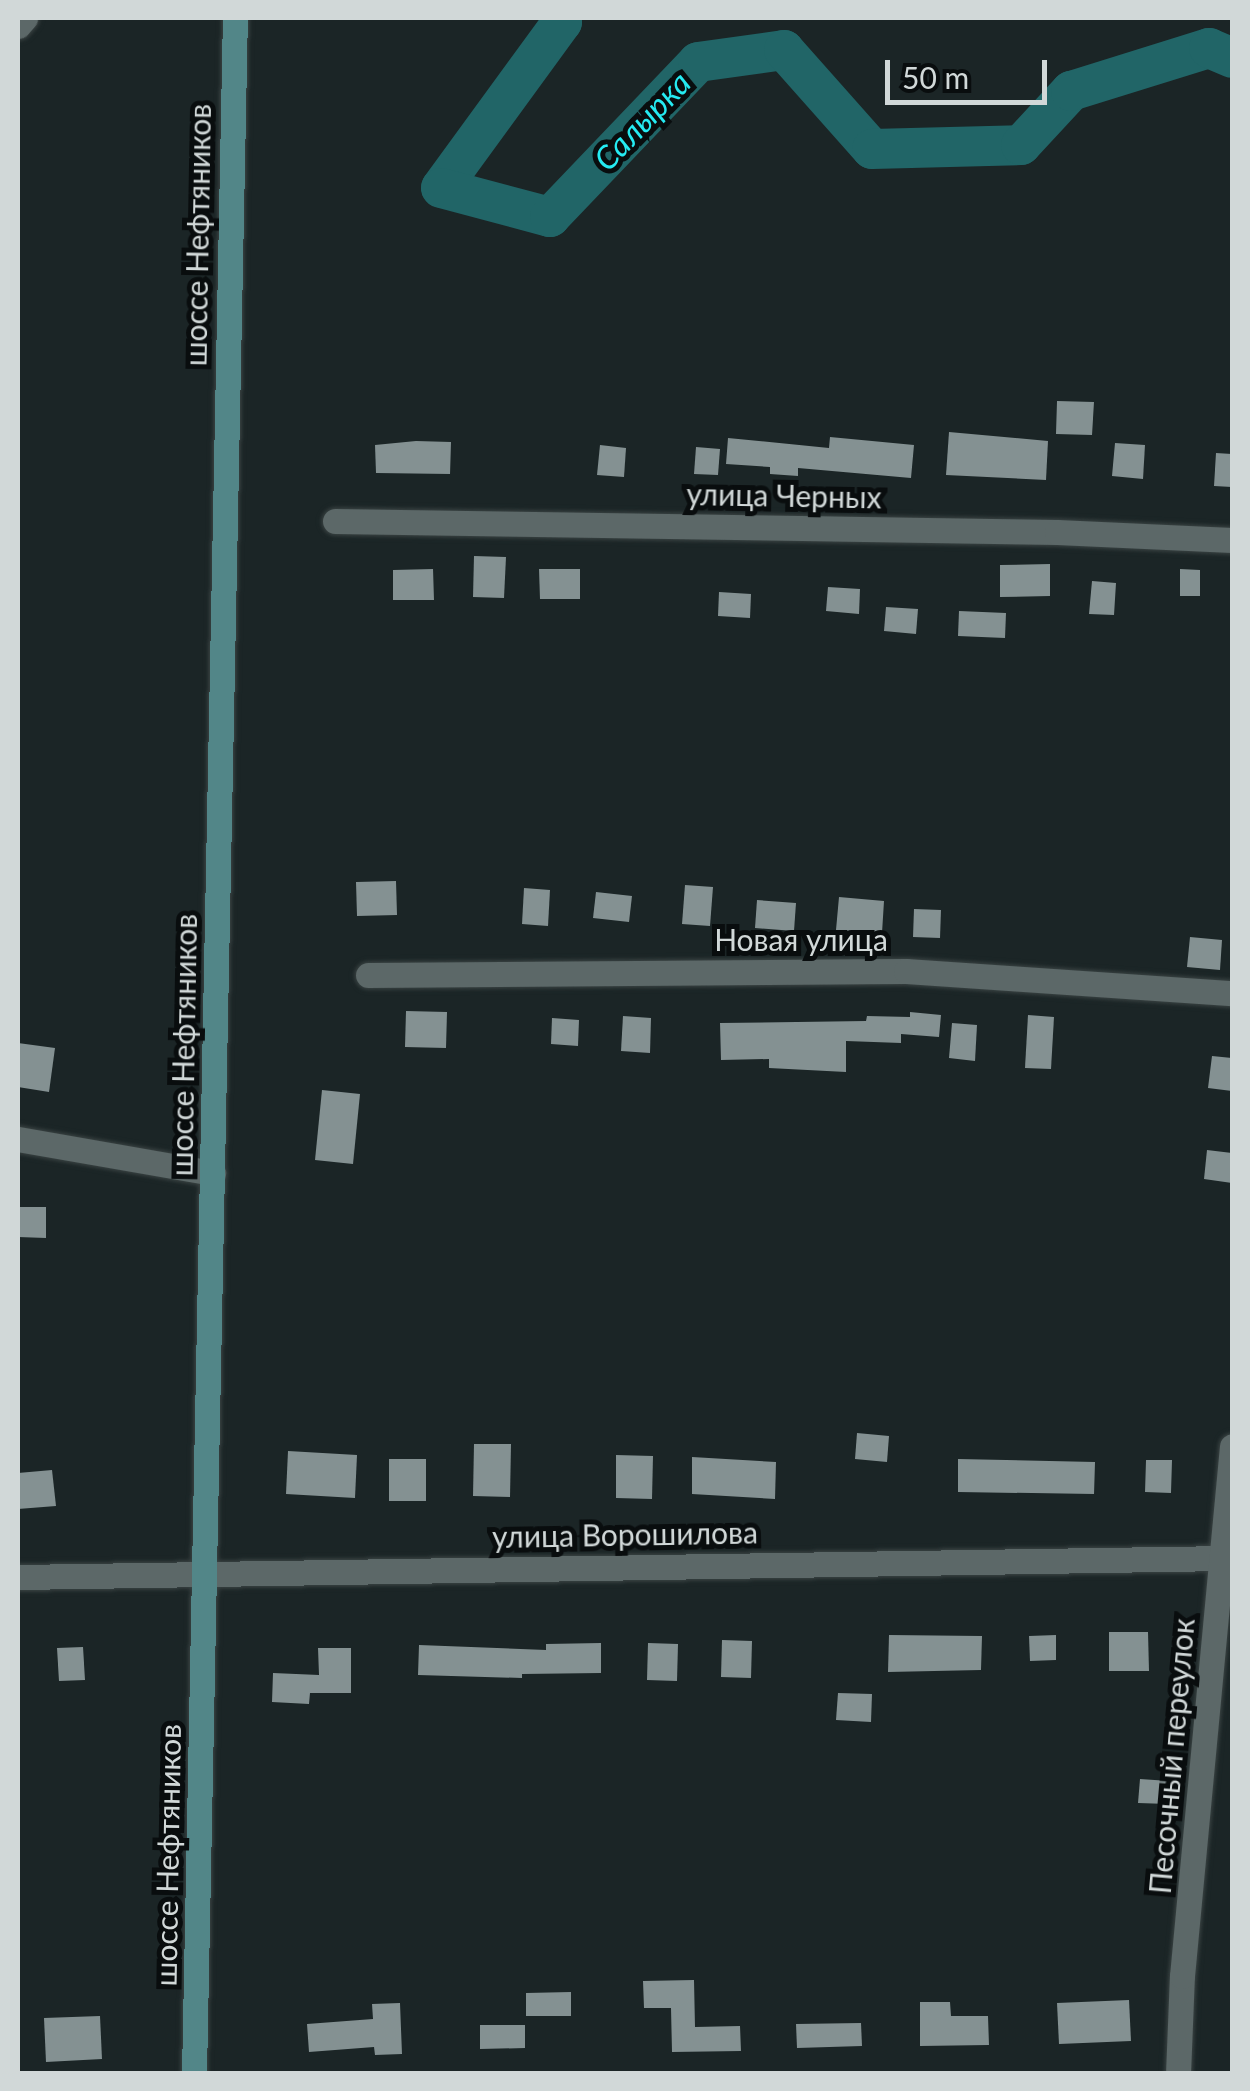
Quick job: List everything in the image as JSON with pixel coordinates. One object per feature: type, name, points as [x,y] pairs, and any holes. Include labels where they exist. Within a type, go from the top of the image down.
[{"type":"main road","name":"шоссе Нефтяников","points":[[194,2074],[235,18]]},
{"type":"street","points":[[18,26],[25,18]]},
{"type":"street","name":"улица Черных","points":[[336,522],[1037,531],[1232,540]]},
{"type":"street","name":"Новая улица","points":[[368,976],[906,971],[1232,994]]},
{"type":"street","points":[[18,1139],[213,1173]]},
{"type":"street","name":"Песочный переулок","points":[[1178,2074],[1182,1976],[1226,1558],[1232,1446]]},
{"type":"street","name":"улица Ворошилова","points":[[18,1577],[207,1571],[1226,1558]]},
{"type":"building","points":[[1057,401],[1094,402],[1092,435],[1056,434]]},
{"type":"building","points":[[949,432],[1048,441],[1046,480],[946,475]]},
{"type":"building","points":[[830,437],[914,445],[911,478],[798,468],[798,476],[770,474],[770,467],[726,464],[728,438],[829,448]]},
{"type":"building","points":[[451,442],[450,474],[376,473],[375,445]]},
{"type":"building","points":[[1115,443],[1145,445],[1143,479],[1112,476]]},
{"type":"building","points":[[600,445],[626,448],[624,477],[597,475]]},
{"type":"building","points":[[696,447],[720,449],[718,475],[694,474]]},
{"type":"building","points":[[1216,453],[1232,454],[1232,487],[1214,486]]},
{"type":"building","points":[[474,556],[506,557],[504,598],[473,597]]},
{"type":"building","points":[[1050,564],[1050,596],[1000,597],[1000,565]]},
{"type":"building","points":[[433,569],[434,600],[393,600],[393,570]]},
{"type":"building","points":[[539,569],[580,569],[580,599],[540,599]]},
{"type":"building","points":[[1180,569],[1200,570],[1200,596],[1180,596]]},
{"type":"building","points":[[1092,581],[1116,583],[1114,615],[1089,614]]},
{"type":"building","points":[[828,587],[860,589],[859,614],[826,611]]},
{"type":"building","points":[[719,592],[751,594],[750,618],[718,616]]},
{"type":"building","points":[[886,607],[918,609],[916,634],[884,631]]},
{"type":"building","points":[[959,611],[1006,613],[1005,638],[958,636]]},
{"type":"building","points":[[396,881],[397,915],[357,916],[356,882]]},
{"type":"building","points":[[685,885],[713,887],[710,926],[682,924]]},
{"type":"building","points":[[524,888],[550,890],[548,926],[522,924]]},
{"type":"building","points":[[596,892],[632,896],[629,922],[593,918]]},
{"type":"building","points":[[839,897],[884,901],[882,933],[836,930]]},
{"type":"building","points":[[757,900],[796,903],[794,931],[755,928]]},
{"type":"building","points":[[914,909],[941,910],[940,938],[913,937]]},
{"type":"building","points":[[1190,937],[1222,940],[1220,970],[1187,967]]},
{"type":"building","points":[[406,1011],[447,1012],[446,1048],[405,1047]]},
{"type":"building","points":[[910,1012],[941,1015],[939,1037],[901,1034],[901,1043],[846,1041],[846,1072],[769,1068],[769,1059],[721,1060],[720,1023],[866,1021],[867,1016],[910,1017]]},
{"type":"building","points":[[1028,1015],[1054,1017],[1051,1069],[1025,1068]]},
{"type":"building","points":[[623,1016],[651,1018],[650,1053],[621,1051]]},
{"type":"building","points":[[552,1018],[579,1020],[578,1046],[551,1044]]},
{"type":"building","points":[[952,1023],[977,1025],[975,1061],[949,1058]]},
{"type":"building","points":[[18,1043],[55,1048],[49,1092],[18,1087]]},
{"type":"building","points":[[1212,1056],[1232,1058],[1232,1091],[1208,1088]]},
{"type":"building","points":[[322,1090],[360,1094],[353,1164],[315,1160]]},
{"type":"building","points":[[1207,1150],[1232,1153],[1232,1183],[1204,1179]]},
{"type":"building","points":[[18,1207],[46,1207],[46,1238],[18,1237]]},
{"type":"building","points":[[857,1433],[889,1436],[887,1462],[855,1459]]},
{"type":"building","points":[[474,1444],[511,1444],[510,1497],[473,1496]]},
{"type":"building","points":[[288,1451],[357,1455],[355,1498],[286,1494]]},
{"type":"building","points":[[616,1455],[653,1456],[652,1499],[616,1498]]},
{"type":"building","points":[[692,1457],[776,1462],[775,1499],[692,1494]]},
{"type":"building","points":[[389,1459],[426,1459],[426,1501],[389,1501]]},
{"type":"building","points":[[958,1459],[1095,1462],[1094,1494],[958,1492]]},
{"type":"building","points":[[1146,1460],[1172,1460],[1171,1493],[1145,1492]]},
{"type":"building","points":[[52,1470],[56,1506],[18,1509],[18,1473]]},
{"type":"building","points":[[1109,1632],[1148,1632],[1149,1671],[1109,1671]]},
{"type":"building","points":[[889,1635],[982,1636],[981,1670],[888,1672]]},
{"type":"building","points":[[1056,1635],[1056,1660],[1030,1661],[1029,1636]]},
{"type":"building","points":[[722,1640],[752,1641],[751,1678],[721,1677]]},
{"type":"building","points":[[601,1643],[601,1673],[522,1674],[522,1678],[418,1675],[419,1645],[546,1650],[546,1644]]},
{"type":"building","points":[[648,1643],[678,1644],[677,1681],[647,1680]]},
{"type":"building","points":[[83,1647],[85,1680],[59,1681],[57,1648]]},
{"type":"building","points":[[318,1648],[351,1648],[351,1693],[310,1693],[309,1704],[272,1702],[273,1673],[319,1675]]},
{"type":"building","points":[[838,1693],[872,1694],[871,1722],[836,1720]]},
{"type":"building","points":[[1140,1779],[1169,1781],[1168,1804],[1138,1803]]},
{"type":"building","points":[[694,1980],[695,2027],[740,2026],[741,2051],[672,2052],[671,2008],[644,2008],[643,1981]]},
{"type":"building","points":[[571,1992],[571,2016],[526,2016],[526,1993]]},
{"type":"building","points":[[1129,2000],[1131,2041],[1059,2044],[1057,2003]]},
{"type":"building","points":[[920,2002],[950,2002],[951,2016],[988,2016],[989,2045],[920,2046]]},
{"type":"building","points":[[400,2003],[402,2054],[375,2055],[374,2047],[309,2052],[307,2024],[373,2019],[372,2004]]},
{"type":"building","points":[[100,2016],[102,2059],[46,2062],[44,2018]]},
{"type":"building","points":[[861,2023],[862,2046],[797,2048],[796,2024]]},
{"type":"building","points":[[480,2025],[525,2025],[525,2048],[480,2049]]},
{"type":"waterway","name":"Салырка","points":[[559,18],[562,22],[441,188],[550,217],[698,62],[784,50],[872,149],[1021,145],[1071,91],[1209,48],[1232,58]]}]
